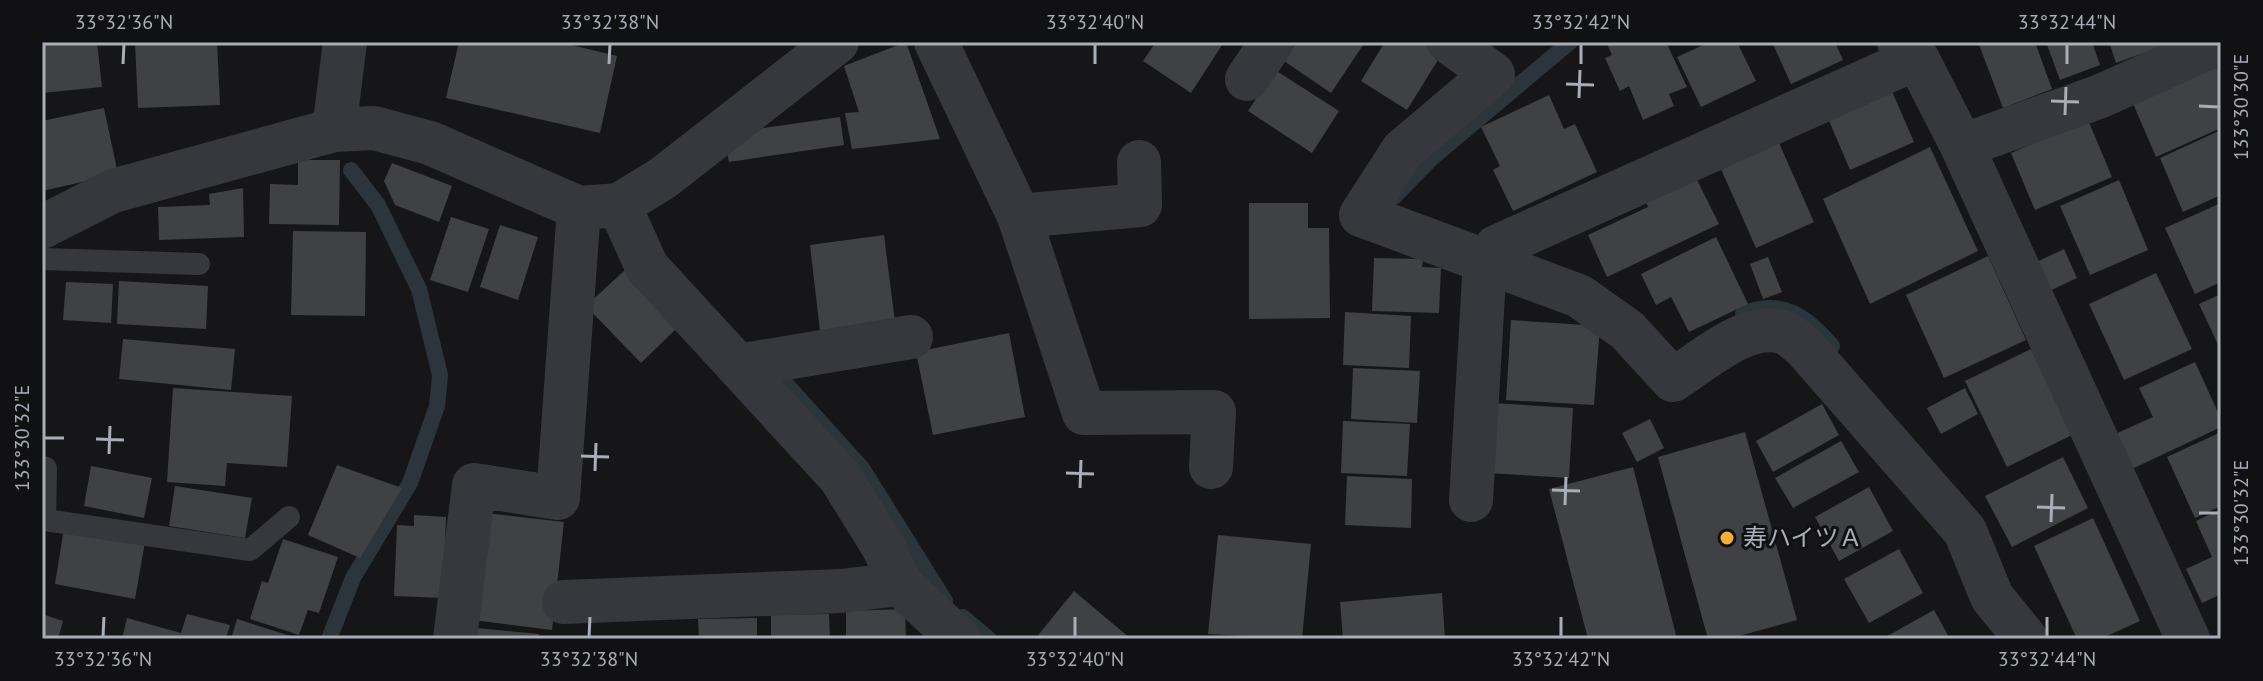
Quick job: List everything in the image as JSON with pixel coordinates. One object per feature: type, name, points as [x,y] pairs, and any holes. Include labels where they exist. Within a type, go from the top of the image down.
[{"type":"street","points":[[334,130],[345,42]]},
{"type":"street","points":[[599,206],[663,178],[837,42]]},
{"type":"street","points":[[936,42],[1019,216],[1084,413],[1214,412],[1211,467]]},
{"type":"street","points":[[1247,79],[1272,42]]},
{"type":"street","points":[[1449,42],[1493,74],[1403,150],[1361,215],[1579,296],[1627,330],[1673,380],[1744,336],[1770,330],[1786,334],[1805,348],[1965,531],[1992,597],[2026,639]]},
{"type":"street","points":[[1962,146],[2101,96],[2216,45]]},
{"type":"street","points":[[1471,500],[1485,261],[1496,247],[1908,50],[1962,146],[2188,639]]},
{"type":"street","points":[[42,227],[113,191],[334,130],[374,128],[430,143],[599,206],[647,267],[840,477],[884,548],[900,584],[959,639]]},
{"type":"street","points":[[1019,216],[1140,205],[1139,162]]},
{"type":"street","points":[[455,639],[474,485],[558,498],[599,206]]},
{"type":"street","points":[[738,366],[911,337]]},
{"type":"street","points":[[564,602],[841,591],[900,584]]},
{"type":"lane","points":[[42,259],[199,264]]},
{"type":"lane","points":[[42,467],[46,468],[45,520],[250,550],[289,517]]},
{"type":"building","points":[[42,42],[97,42],[102,87],[42,93]]},
{"type":"building","points":[[135,42],[217,42],[220,105],[138,108]]},
{"type":"building","points":[[459,42],[559,42],[617,56],[600,133],[446,98]]},
{"type":"building","points":[[906,42],[940,139],[852,149],[845,113],[859,112],[844,66]]},
{"type":"building","points":[[1156,42],[1224,42],[1191,93],[1143,61]]},
{"type":"building","points":[[1297,42],[1365,42],[1331,93],[1284,61]]},
{"type":"building","points":[[1385,42],[1421,42],[1441,55],[1407,110],[1361,81]]},
{"type":"building","points":[[1606,42],[1666,42],[1687,87],[1669,94],[1674,106],[1643,120],[1629,86],[1620,91],[1605,58],[1612,55]]},
{"type":"building","points":[[1710,42],[1737,42],[1756,81],[1701,107],[1677,57]]},
{"type":"building","points":[[1772,42],[1835,42],[1843,60],[1791,84]]},
{"type":"building","points":[[1978,42],[2035,42],[2052,89],[2003,108]]},
{"type":"building","points":[[2046,42],[2092,42],[2100,65],[2060,80]]},
{"type":"building","points":[[2109,42],[2173,42],[2116,63]]},
{"type":"building","points":[[2216,61],[2221,73],[2221,128],[2156,157],[2131,99]]},
{"type":"building","points":[[1275,70],[1339,111],[1312,153],[1248,111]]},
{"type":"building","points":[[1888,82],[1914,142],[1850,170],[1824,109]]},
{"type":"building","points":[[1549,95],[1564,129],[1575,124],[1597,172],[1513,211],[1493,170],[1500,166],[1481,127]]},
{"type":"building","points":[[104,108],[118,174],[42,191],[42,121]]},
{"type":"building","points":[[840,117],[844,145],[729,162],[727,153],[757,129]]},
{"type":"building","points":[[2088,120],[2112,177],[2035,210],[2011,153]]},
{"type":"building","points":[[2221,130],[2221,195],[2183,212],[2160,158]]},
{"type":"building","points":[[1775,134],[1814,222],[1756,248],[1717,160]]},
{"type":"building","points":[[1930,147],[1978,251],[1870,304],[1823,199]]},
{"type":"building","points":[[298,160],[340,160],[339,225],[269,224],[270,184],[298,185]]},
{"type":"building","points":[[392,163],[452,186],[439,222],[395,205],[384,181]]},
{"type":"building","points":[[1692,170],[1719,224],[1607,277],[1588,235],[1648,207],[1643,194]]},
{"type":"building","points":[[2119,180],[2148,250],[2090,275],[2060,206]]},
{"type":"building","points":[[243,188],[244,237],[159,240],[158,207],[210,205],[209,194]]},
{"type":"building","points":[[1249,203],[1308,203],[1308,228],[1329,228],[1330,318],[1249,319]]},
{"type":"building","points":[[2221,203],[2221,282],[2195,294],[2165,228]]},
{"type":"building","points":[[451,217],[489,229],[468,292],[430,280]]},
{"type":"building","points":[[500,225],[538,237],[518,300],[480,287]]},
{"type":"building","points":[[293,231],[366,232],[365,316],[291,315]]},
{"type":"building","points":[[884,235],[895,322],[820,331],[810,245]]},
{"type":"building","points":[[1716,237],[1748,304],[1689,332],[1671,297],[1656,305],[1641,274]]},
{"type":"building","points":[[2064,249],[2077,278],[2043,294],[2030,265]]},
{"type":"building","points":[[1988,256],[2026,340],[1944,378],[1906,295]]},
{"type":"building","points":[[1768,257],[1782,292],[1763,299],[1750,264]]},
{"type":"building","points":[[1374,258],[1423,259],[1422,267],[1441,268],[1439,313],[1372,311]]},
{"type":"building","points":[[625,270],[679,326],[641,363],[586,306]]},
{"type":"building","points":[[2156,273],[2192,349],[2124,380],[2089,304]]},
{"type":"building","points":[[119,281],[208,286],[206,329],[117,324]]},
{"type":"building","points":[[66,282],[113,284],[111,323],[63,320]]},
{"type":"building","points":[[2221,294],[2221,351],[2199,304]]},
{"type":"building","points":[[1345,312],[1411,316],[1409,368],[1343,365]]},
{"type":"building","points":[[1511,320],[1600,326],[1594,405],[1506,400]]},
{"type":"building","points":[[1009,333],[1025,417],[933,435],[916,352]]},
{"type":"building","points":[[123,339],[235,349],[231,390],[119,379]]},
{"type":"building","points":[[2031,349],[2072,435],[2007,467],[1965,381]]},
{"type":"building","points":[[2195,362],[2221,419],[2221,427],[2132,469],[2115,434],[2153,417],[2139,388]]},
{"type":"building","points":[[1353,368],[1420,371],[1417,423],[1351,419]]},
{"type":"building","points":[[173,388],[292,396],[287,467],[227,463],[225,486],[167,482]]},
{"type":"building","points":[[1965,388],[1978,414],[1941,434],[1927,408]]},
{"type":"building","points":[[1492,403],[1573,408],[1569,478],[1488,473]]},
{"type":"building","points":[[1822,404],[1839,435],[1773,472],[1756,441]]},
{"type":"building","points":[[1650,419],[1664,448],[1637,462],[1622,433]]},
{"type":"building","points":[[1343,421],[1410,424],[1407,476],[1341,473]]},
{"type":"building","name":"寿ハイツＡ","points":[[1745,432],[1797,620],[1728,639],[1708,639],[1658,457]]},
{"type":"building","points":[[2221,432],[2221,506],[2195,518],[2167,457]]},
{"type":"building","points":[[1841,441],[1859,472],[1793,508],[1775,478]]},
{"type":"building","points":[[2063,457],[2088,508],[2012,547],[1985,496]]},
{"type":"building","points":[[337,465],[402,488],[360,558],[308,535]]},
{"type":"building","points":[[91,466],[152,478],[144,518],[84,506]]},
{"type":"building","points":[[1633,467],[1677,639],[1588,639],[1549,489]]},
{"type":"building","points":[[1347,476],[1412,479],[1411,528],[1345,525]]},
{"type":"building","points":[[175,486],[252,498],[245,538],[169,526]]},
{"type":"building","points":[[1869,487],[1893,531],[1839,561],[1815,517]]},
{"type":"building","points":[[2221,509],[2221,594],[2202,603],[2186,569],[2212,557],[2196,521]]},
{"type":"building","points":[[485,513],[564,522],[552,630],[473,620]]},
{"type":"building","points":[[414,515],[446,517],[443,598],[394,596],[397,525],[414,526]]},
{"type":"building","points":[[2093,518],[2140,621],[2100,639],[2077,639],[2034,546]]},
{"type":"building","points":[[64,528],[145,542],[135,599],[55,584]]},
{"type":"building","points":[[1218,535],[1311,544],[1302,639],[1208,634]]},
{"type":"building","points":[[283,539],[338,557],[319,613],[308,610],[299,635],[250,619],[262,581],[268,583]]},
{"type":"building","points":[[1899,549],[1923,593],[1869,623],[1844,579]]},
{"type":"building","points":[[1074,591],[1131,639],[1035,639]]},
{"type":"building","points":[[1442,593],[1445,639],[1343,639],[1340,602]]},
{"type":"building","points":[[905,609],[906,639],[846,639],[846,611]]},
{"type":"building","points":[[1934,610],[1950,639],[1882,639]]},
{"type":"building","points":[[42,614],[63,621],[58,639],[42,639]]},
{"type":"building","points":[[187,614],[230,625],[226,639],[122,639],[127,618],[181,633]]},
{"type":"building","points":[[829,614],[830,639],[771,639],[771,615]]},
{"type":"building","points":[[757,618],[757,639],[699,639],[698,619]]},
{"type":"building","points":[[237,619],[297,638],[297,639],[231,639]]},
{"type":"building","points":[[477,628],[539,634],[539,639],[476,639]]},
{"type":"waterway","points":[[1394,197],[1432,158],[1570,42]]},
{"type":"waterway","points":[[329,639],[353,578],[410,483],[437,406],[440,375],[419,289],[378,205],[351,170]]},
{"type":"waterway","points":[[1743,314],[1757,309],[1782,309],[1804,319],[1832,346]]},
{"type":"waterway","points":[[778,375],[862,468],[945,601]]},
{"type":"waterway","points":[[963,617],[989,639]]},
{"type":"place","name":"寿ハイツＡ","points":[[1727,538]]}]
